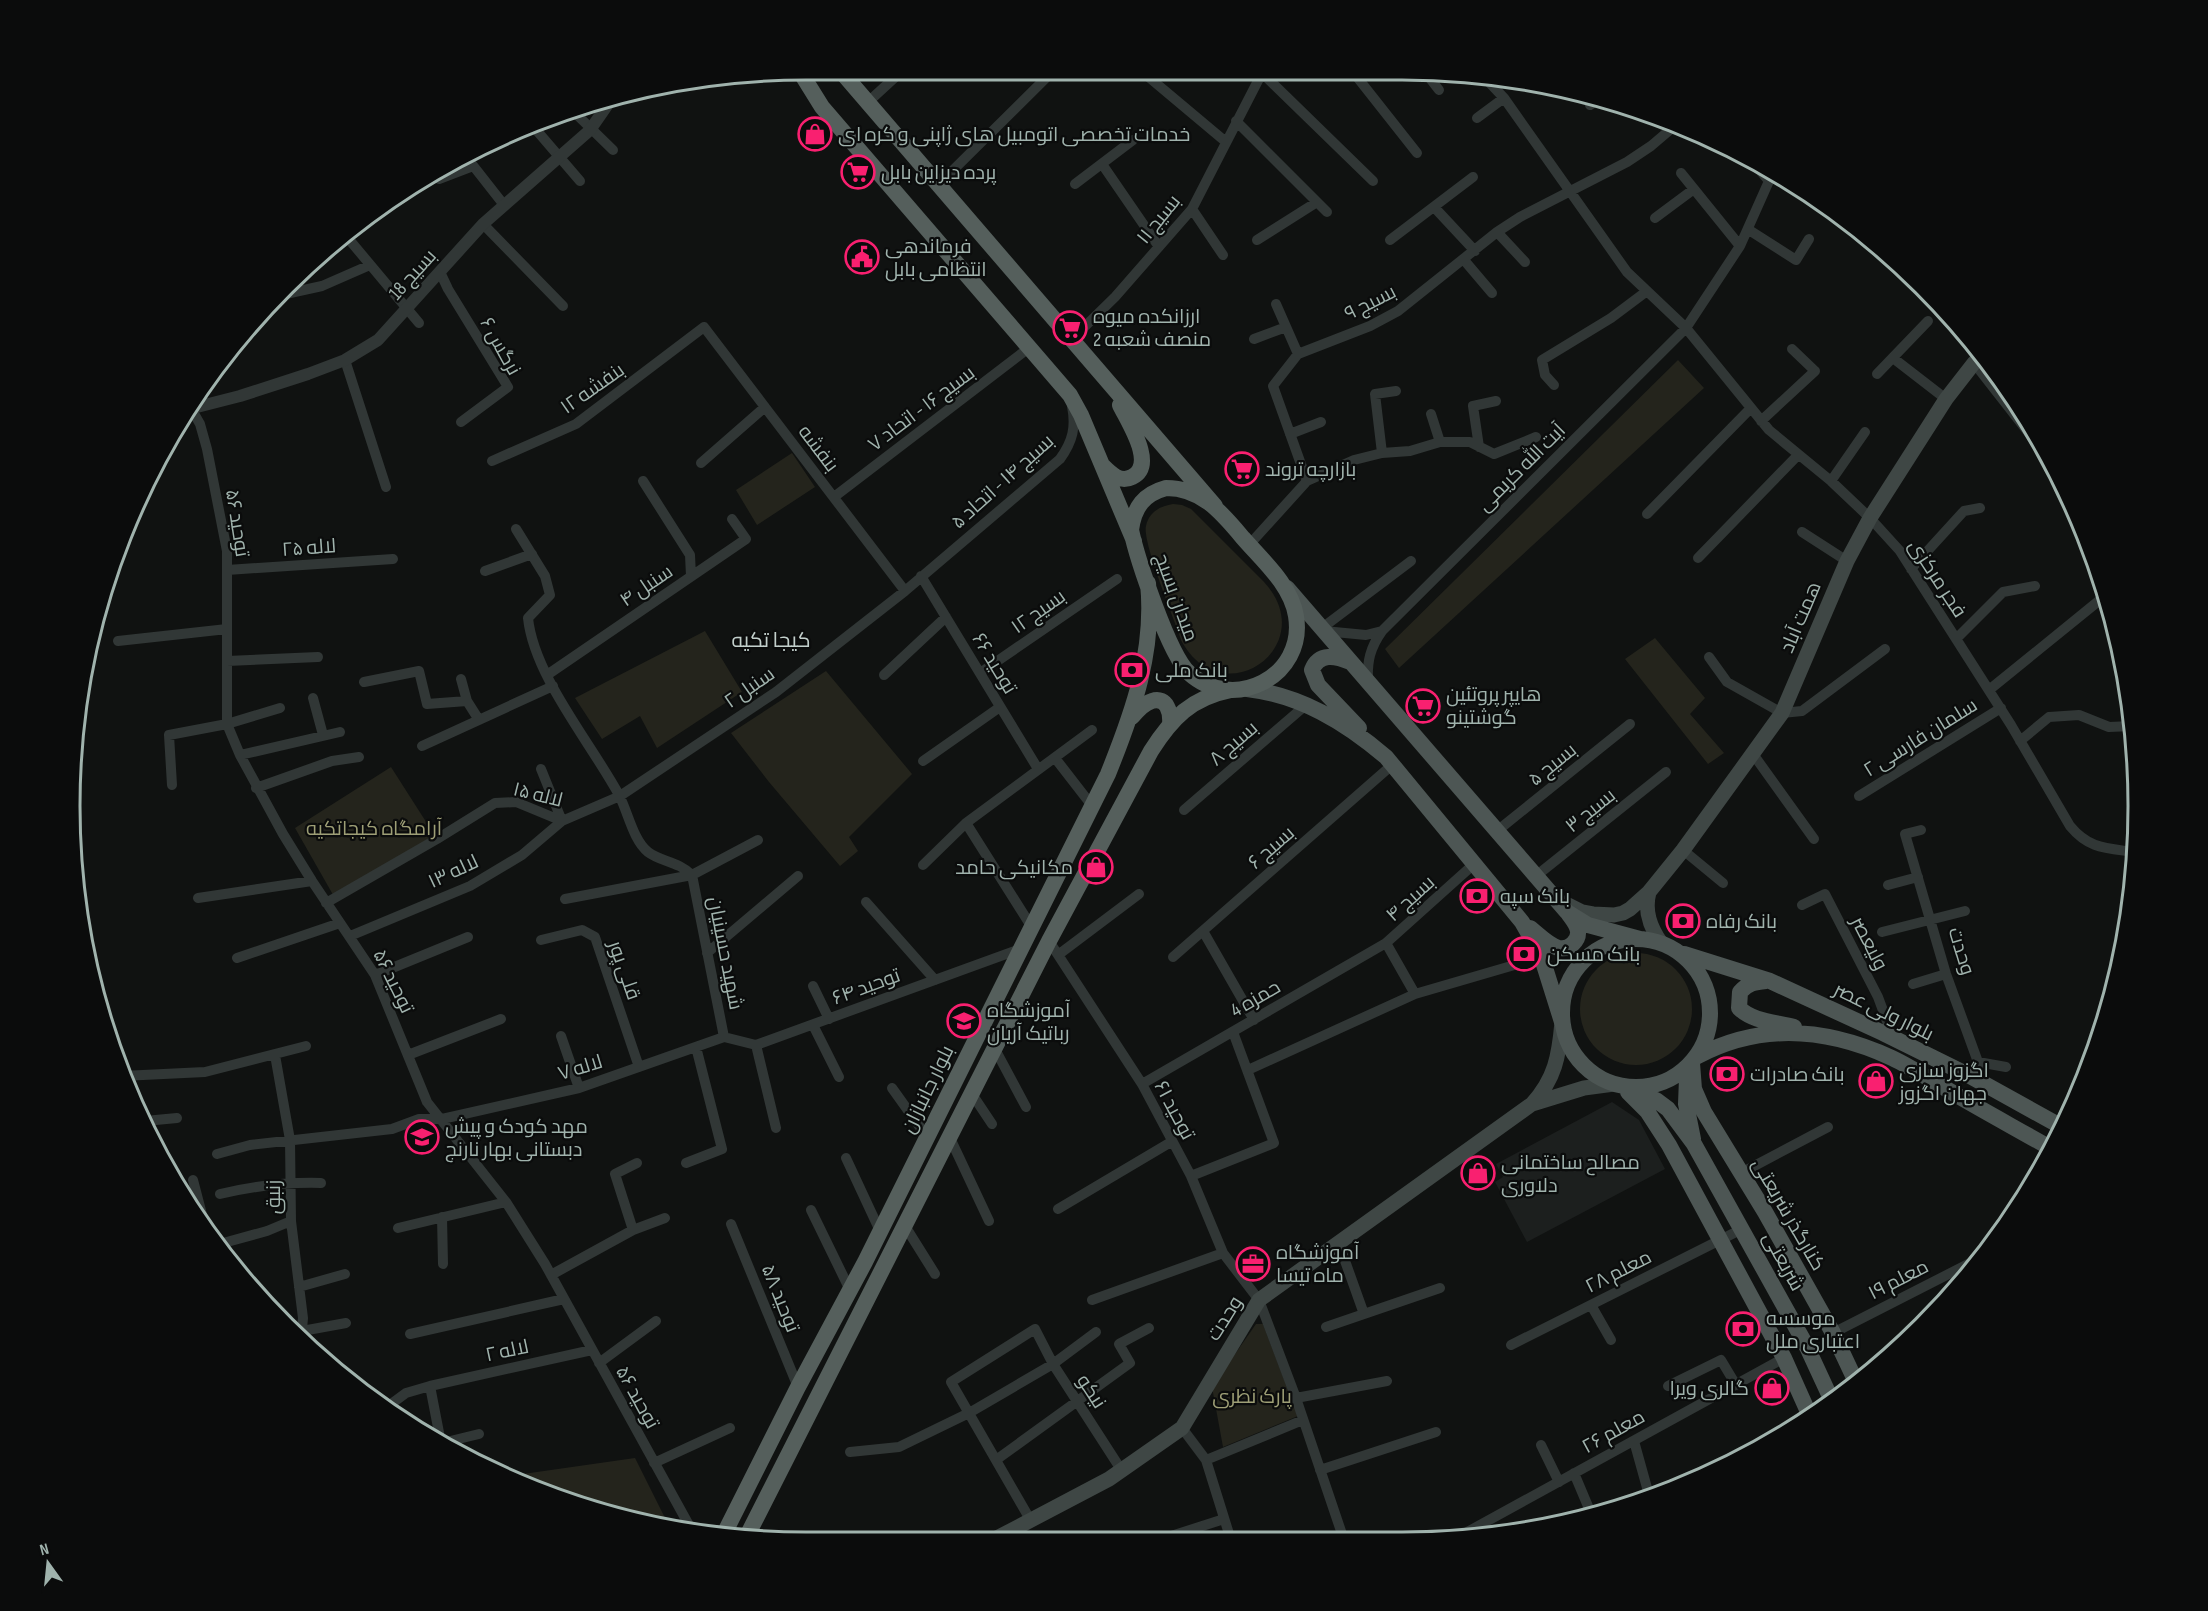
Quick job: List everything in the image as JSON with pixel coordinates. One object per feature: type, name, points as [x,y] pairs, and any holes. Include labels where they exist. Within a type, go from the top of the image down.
[{"type":"highway","points":[[804,80],[822,106],[1070,395],[1081,415],[1134,541]]},
{"type":"highway","points":[[848,80],[1215,506]]},
{"type":"highway","points":[[1102,465],[1116,477],[1128,479],[1138,472],[1143,461],[1143,455],[1120,405],[1106,381]]},
{"type":"highway","name":"میدان بسیج","points":[[1178,488],[1215,506],[1284,585],[1296,616],[1297,632],[1294,647],[1286,662],[1262,684],[1239,690],[1214,688],[1199,681],[1187,671],[1172,647],[1131,530],[1132,518],[1137,507],[1155,491],[1178,488]]},
{"type":"highway","name":"بلوار جانبازان","points":[[727,1527],[850,1290],[1031,926],[1093,807],[1131,718],[1144,670],[1150,607],[1148,583]]},
{"type":"highway","points":[[750,1529],[1049,941],[1151,751],[1170,724],[1197,701],[1207,696],[1239,690]]},
{"type":"highway","points":[[1131,718],[1146,704],[1158,700],[1167,705],[1169,709],[1170,724]]},
{"type":"main road","name":"همت آباد","points":[[1562,905],[1582,912],[1614,915],[1630,909],[1649,892],[1683,850],[1782,713],[1847,561],[1870,518],[1946,399],[1976,362]]},
{"type":"main road","points":[[1284,585],[1562,905],[1576,924],[1578,934],[1574,944],[1564,948],[1554,946],[1522,922]]},
{"type":"main road","points":[[1350,662],[1336,657],[1320,659],[1314,665],[1312,675],[1318,685],[1389,761],[1522,922],[1542,957],[1568,1043],[1576,1058],[1588,1071],[1603,1080],[1662,1105],[1694,1144]]},
{"type":"main road","points":[[1239,690],[1277,693],[1306,704],[1363,739],[1389,761]]},
{"type":"main road","points":[[1649,892],[1647,909],[1652,926],[1661,943]]},
{"type":"main road","points":[[1562,905],[1588,925],[1661,943],[1680,952],[1696,967],[1706,986],[1711,1007],[1711,1024],[1706,1041],[1687,1074],[1688,1116],[1694,1144]]},
{"type":"main road","points":[[1562,1022],[1562,1000],[1569,980],[1581,962],[1598,949],[1618,941],[1640,939]]},
{"type":"main road","name":"بلوار ولی عصر","points":[[1680,952],[1770,981],[1883,1033],[1974,1069],[2056,1123]]},
{"type":"main road","points":[[1770,981],[1746,986],[1740,992],[1739,1008],[1753,1018],[1774,1021],[1833,1038]]},
{"type":"main road","name":"وحدت","points":[[1009,1532],[1122,1471],[1182,1428],[1259,1300],[1532,1104],[1546,1089],[1553,1071],[1559,1050],[1562,1022]]},
{"type":"main road","name":"بلوار ولی عصر","points":[[1694,1060],[1736,1039],[1765,1033],[1833,1038],[1857,1044],[1892,1058],[2044,1145]]},
{"type":"main road","points":[[1620,1086],[1654,1086],[1671,1080],[1694,1060]]},
{"type":"main road","name":"کنارگذر شریعتی","points":[[1694,1060],[1692,1081],[1698,1099],[1833,1333],[1852,1374]]},
{"type":"main road","points":[[1620,1086],[1647,1111],[1669,1145],[1784,1358],[1807,1409]]},
{"type":"main road","name":"وحدت","points":[[1532,1104],[1584,1088],[1620,1086]]},
{"type":"main road","name":"شریعتی","points":[[1694,1144],[1807,1347],[1828,1393]]},
{"type":"street","points":[[867,103],[892,80]]},
{"type":"street","points":[[938,185],[1045,80]]},
{"type":"street","points":[[1152,80],[1226,142]]},
{"type":"street","name":"بسیج ۱۱","points":[[1071,340],[1115,297],[1192,209],[1258,80]]},
{"type":"street","points":[[1272,80],[1374,181]]},
{"type":"street","points":[[1360,80],[1416,153]]},
{"type":"street","points":[[1432,81],[1439,90]]},
{"type":"street","name":"فجر مرکزی","points":[[1493,86],[1627,272],[1686,328],[1761,421],[1870,518],[1900,551],[2001,708],[2070,826],[2079,837],[2093,846],[2127,851]]},
{"type":"street","points":[[1477,118],[1504,98]]},
{"type":"street","name":"بسیج 18","points":[[199,407],[240,396],[345,360],[378,340],[483,224],[590,130],[605,108]]},
{"type":"street","points":[[578,116],[613,150]]},
{"type":"street","points":[[1236,121],[1327,212]]},
{"type":"street","points":[[537,131],[580,181]]},
{"type":"street","name":"بسیج ۹","points":[[1306,481],[1272,386],[1298,354],[1370,326],[1398,311],[1497,232],[1627,162],[1669,131]]},
{"type":"street","points":[[1076,184],[1133,140]]},
{"type":"street","points":[[470,162],[504,205]]},
{"type":"street","points":[[1102,164],[1159,248]]},
{"type":"street","points":[[439,179],[473,166]]},
{"type":"street","points":[[1681,173],[1740,246],[1771,180]]},
{"type":"street","points":[[1390,240],[1473,177]]},
{"type":"street","points":[[1655,218],[1694,189]]},
{"type":"street","points":[[1257,240],[1317,202]]},
{"type":"street","points":[[1434,207],[1475,251]]},
{"type":"street","points":[[1192,209],[1223,255]]},
{"type":"street","points":[[483,224],[563,306]]},
{"type":"street","points":[[1749,230],[1796,260],[1809,239]]},
{"type":"street","points":[[1497,232],[1525,262]]},
{"type":"street","points":[[350,241],[419,323]]},
{"type":"street","name":"آیت الله کریمی","points":[[1368,682],[1368,664],[1372,645],[1382,631],[1686,328],[1740,246]]},
{"type":"street","points":[[1464,260],[1492,293]]},
{"type":"street","points":[[291,293],[322,286],[370,265]]},
{"type":"street","name":"نرگس ۶","points":[[440,272],[508,387],[461,422]]},
{"type":"street","points":[[1554,385],[1545,375],[1542,360],[1611,318],[1647,291]]},
{"type":"street","points":[[1276,304],[1298,354]]},
{"type":"street","points":[[1877,374],[1928,321]]},
{"type":"street","name":"بنفشه","points":[[704,327],[905,591]]},
{"type":"street","name":"بنفشه ۱۲","points":[[492,461],[576,424],[704,327]]},
{"type":"street","points":[[1254,339],[1286,327]]},
{"type":"street","name":"بسیج ۱۶ - اتحاد ۷","points":[[834,497],[1030,347]]},
{"type":"street","points":[[1761,421],[1815,371],[1792,349]]},
{"type":"street","points":[[1893,358],[1946,399]]},
{"type":"street","points":[[345,360],[386,487]]},
{"type":"street","points":[[1382,453],[1375,394],[1396,391]]},
{"type":"street","name":"بسیج ۱۴ - اتحاد ۵","points":[[921,576],[1060,459],[1071,442],[1073,434],[1074,418],[1070,395]]},
{"type":"street","points":[[1479,447],[1473,406],[1496,401]]},
{"type":"street","points":[[701,463],[765,407]]},
{"type":"street","points":[[1647,514],[1750,409]]},
{"type":"street","name":"توحید ۵۶","points":[[195,414],[207,449],[227,551],[227,723],[240,755],[256,788],[312,881],[375,975],[427,1101],[506,1202],[551,1275],[687,1521]]},
{"type":"street","points":[[1431,414],[1440,442]]},
{"type":"street","points":[[1290,434],[1321,422]]},
{"type":"street","points":[[1830,481],[1865,432]]},
{"type":"street","points":[[1249,545],[1306,481],[1354,460],[1382,453],[1410,451],[1440,442],[1470,442],[1494,454],[1536,437]]},
{"type":"street","points":[[1698,558],[1797,455]]},
{"type":"street","points":[[643,482],[690,555],[691,576]]},
{"type":"street","points":[[1911,569],[1964,511],[1980,508]]},
{"type":"street","name":"سنبل ۴","points":[[547,675],[746,539],[732,519]]},
{"type":"street","points":[[516,529],[545,576],[550,595],[528,618],[530,636],[547,675],[620,796],[635,833],[648,852],[684,867],[692,875]]},
{"type":"street","points":[[1802,532],[1847,561]]},
{"type":"street","points":[[485,571],[532,554]]},
{"type":"street","name":"لاله ۲۵","points":[[227,570],[393,559]]},
{"type":"street","points":[[1323,630],[1411,561]]},
{"type":"street","name":"سنبل ۲","points":[[620,796],[776,692],[921,576]]},
{"type":"street","name":"توحید ۶۶","points":[[921,576],[1038,770]]},
{"type":"street","name":"بسیج ۱۲","points":[[980,673],[1117,579]]},
{"type":"street","points":[[1956,639],[2003,592],[2035,586]]},
{"type":"street","points":[[1989,690],[2099,601]]},
{"type":"street","points":[[884,675],[946,616]]},
{"type":"street","points":[[118,641],[227,630]]},
{"type":"street","points":[[1323,630],[1366,635],[1382,631]]},
{"type":"street","points":[[1709,657],[1727,682],[1782,713],[1802,711],[1885,648]]},
{"type":"street","points":[[227,661],[318,657]]},
{"type":"street","points":[[364,682],[419,671],[427,704],[467,701]]},
{"type":"street","points":[[461,679],[467,701],[478,720]]},
{"type":"street","points":[[422,746],[553,686]]},
{"type":"street","points":[[313,698],[323,735]]},
{"type":"street","name":"بسیج ۸","points":[[1184,810],[1306,704]]},
{"type":"street","points":[[923,761],[1000,707]]},
{"type":"street","points":[[172,785],[169,735],[227,723],[280,708]]},
{"type":"street","name":"سلمان فارسی ۲","points":[[1859,796],[2001,708]]},
{"type":"street","points":[[2020,741],[2049,717],[2079,715],[2109,727],[2124,726]]},
{"type":"street","name":"بسیج ۵","points":[[1497,831],[1630,724]]},
{"type":"street","points":[[923,865],[966,823],[1092,730]]},
{"type":"street","points":[[240,755],[340,732]]},
{"type":"street","points":[[1753,754],[1814,839]]},
{"type":"street","points":[[256,788],[333,761],[359,757]]},
{"type":"street","points":[[1055,758],[1093,807]]},
{"type":"street","name":"بسیج ۶","points":[[1173,957],[1389,761]]},
{"type":"street","points":[[541,769],[562,821]]},
{"type":"street","name":"بسیج ۳","points":[[1536,876],[1665,772]]},
{"type":"street","name":"لاله ۱۵","points":[[326,903],[495,803],[516,802],[562,821],[620,796]]},
{"type":"street","name":"لاله ۱۳","points":[[350,936],[470,886],[522,855],[562,821]]},
{"type":"street","points":[[966,823],[1031,926]]},
{"type":"street","name":"وحدت","points":[[1921,830],[1905,834],[1974,1069]]},
{"type":"street","points":[[565,899],[692,875],[759,840]]},
{"type":"street","points":[[1683,850],[1723,884]]},
{"type":"street","name":"بسیج ۴","points":[[1415,994],[1386,943],[1474,864]]},
{"type":"street","name":"شهید حسینیان","points":[[692,875],[724,1037]]},
{"type":"street","points":[[707,953],[798,876]]},
{"type":"street","points":[[1888,885],[1918,877]]},
{"type":"street","points":[[198,898],[312,881]]},
{"type":"street","points":[[1058,955],[1139,894]]},
{"type":"street","name":"ولیعصر","points":[[1802,905],[1825,894],[1878,996],[1888,1024],[1883,1033]]},
{"type":"street","points":[[866,902],[935,980]]},
{"type":"street","points":[[1882,932],[1965,910]]},
{"type":"street","points":[[237,958],[340,922]]},
{"type":"street","name":"قلی پور","points":[[541,940],[582,930],[595,937],[639,1067]]},
{"type":"street","points":[[1203,931],[1254,1020]]},
{"type":"street","points":[[375,975],[468,938]]},
{"type":"street","name":"توحید ۶۱","points":[[1049,941],[1142,1084],[1191,1176],[1223,1253],[1259,1300],[1296,1398],[1341,1532]]},
{"type":"street","name":"حمزه 4","points":[[1142,1084],[1386,943]]},
{"type":"street","name":"توحید ۶۴","points":[[756,1045],[1020,949]]},
{"type":"street","points":[[1248,1070],[1415,994],[1542,957]]},
{"type":"street","points":[[1913,984],[1946,974]]},
{"type":"street","points":[[813,986],[829,1019]]},
{"type":"street","points":[[408,1055],[501,1018]]},
{"type":"street","points":[[813,1025],[839,1077]]},
{"type":"street","points":[[1191,1176],[1274,1143],[1233,1032]]},
{"type":"street","points":[[561,1036],[579,1088]]},
{"type":"street","points":[[724,1037],[756,1045],[776,1128]]},
{"type":"street","name":"لاله ۷","points":[[217,1154],[249,1145],[392,1129],[419,1119],[442,1119],[579,1088],[724,1037]]},
{"type":"street","points":[[132,1076],[205,1072],[306,1046]]},
{"type":"street","points":[[686,1163],[722,1149],[696,1047]]},
{"type":"street","points":[[995,1049],[1026,1107]]},
{"type":"street","name":"زنبق","points":[[275,1055],[290,1140],[291,1221],[303,1318],[302,1328]]},
{"type":"street","points":[[1974,1069],[2006,1067]]},
{"type":"street","points":[[892,1088],[927,1137]]},
{"type":"street","points":[[972,1094],[992,1124]]},
{"type":"street","points":[[151,1120],[177,1118]]},
{"type":"street","points":[[1741,1173],[1828,1127]]},
{"type":"street","points":[[950,1138],[989,1221]]},
{"type":"street","points":[[1058,1209],[1171,1142]]},
{"type":"street","points":[[846,1158],[880,1231]]},
{"type":"street","points":[[633,1230],[615,1174],[637,1163]]},
{"type":"street","points":[[193,1180],[199,1205]]},
{"type":"street","points":[[219,1194],[257,1185],[292,1182],[321,1183]]},
{"type":"street","points":[[399,1228],[506,1202]]},
{"type":"street","points":[[811,1210],[850,1290]]},
{"type":"street","points":[[442,1217],[443,1264]]},
{"type":"street","points":[[551,1275],[633,1230],[665,1218]]},
{"type":"street","points":[[227,1242],[267,1232],[291,1221]]},
{"type":"street","name":"توحید ۵۸","points":[[731,1224],[798,1387]]},
{"type":"street","points":[[905,1226],[935,1274]]},
{"type":"street","name":"معلم ۲۸","points":[[1511,1345],[1742,1229]]},
{"type":"street","points":[[1339,1244],[1364,1314]]},
{"type":"street","points":[[1092,1300],[1223,1253]]},
{"type":"street","name":"معلم ۱۹","points":[[1833,1333],[1961,1268]]},
{"type":"street","points":[[299,1287],[345,1274]]},
{"type":"street","points":[[1326,1327],[1440,1288]]},
{"type":"street","points":[[410,1334],[564,1299]]},
{"type":"street","points":[[1591,1305],[1611,1340]]},
{"type":"street","points":[[599,1363],[656,1321]]},
{"type":"street","points":[[308,1333],[346,1323]]},
{"type":"street","points":[[996,1460],[1130,1363],[1119,1344],[1149,1328]]},
{"type":"street","name":"نیکو","points":[[969,1413],[951,1382],[1035,1329],[1053,1364],[1122,1471]]},
{"type":"street","points":[[850,1452],[899,1447],[969,1413],[1053,1364],[1096,1332]]},
{"type":"street","name":"لاله ۲","points":[[393,1402],[406,1393],[430,1386],[592,1350]]},
{"type":"street","name":"معلم ۲۶","points":[[1487,1526],[1558,1482],[1784,1358]]},
{"type":"street","points":[[1668,1386],[1721,1360],[1736,1385]]},
{"type":"street","points":[[1296,1398],[1387,1381]]},
{"type":"street","points":[[430,1386],[438,1431]]},
{"type":"street","points":[[969,1413],[1031,1521]]},
{"type":"street","points":[[1206,1460],[1303,1420]]},
{"type":"street","points":[[654,1463],[730,1428]]},
{"type":"street","points":[[1182,1428],[1206,1460],[1228,1532]]},
{"type":"street","points":[[1320,1470],[1436,1432]]},
{"type":"street","points":[[453,1440],[479,1434]]},
{"type":"street","points":[[1634,1441],[1647,1489]]},
{"type":"street","points":[[1541,1445],[1558,1482]]},
{"type":"street","points":[[1574,1473],[1588,1507]]},
{"type":"street","points":[[1184,1532],[1224,1519]]},
{"type":"shaded area","points":[[1612,1102],[1639,1120],[1665,1169],[1527,1242],[1495,1182],[1503,1177],[1496,1164]]},
{"type":"green space","points":[[1678,360],[1704,388],[1399,668],[1385,649]]},
{"type":"green space","points":[[792,453],[815,487],[757,525],[736,490]]},
{"type":"green space","points":[[1173,504],[1191,509],[1264,582],[1279,606],[1282,628],[1275,648],[1260,663],[1242,672],[1221,673],[1200,663],[1182,642],[1146,535],[1147,521],[1152,513]]},
{"type":"green space","points":[[705,631],[742,692],[657,748],[640,716],[602,739],[575,698]]},
{"type":"green space","points":[[1655,638],[1705,698],[1690,714],[1724,753],[1708,764],[1625,659]]},
{"type":"green space","points":[[826,671],[912,774],[849,837],[858,851],[840,866],[731,733]]},
{"type":"green space","name":"آرامگاه کیجاتکیه","points":[[391,767],[437,839],[336,900],[295,828]]},
{"type":"green space","points":[[1636,953],[1657,957],[1676,969],[1688,988],[1692,1009],[1688,1030],[1676,1049],[1657,1061],[1636,1065],[1615,1061],[1596,1049],[1584,1030],[1580,1009],[1584,988],[1596,969],[1615,957]]},
{"type":"green space","name":"پارک نظری","points":[[1256,1324],[1263,1324],[1298,1416],[1223,1447],[1212,1387]]},
{"type":"green space","points":[[635,1458],[665,1518],[572,1493],[523,1474]]},
{"type":"place","name":"خدمات تخصصی اتومبیل های ژاپنی و کره ای","points":[[815,134]]},
{"type":"place","name":"پرده دیزاین بابل","points":[[858,172]]},
{"type":"place","name":"فرماندهی انتظامی بابل","points":[[862,257]]},
{"type":"place","name":"ارزانکده میوه منصف شعبه 2","points":[[1070,328]]},
{"type":"place","name":"بازارچه تروند","points":[[1242,469]]},
{"type":"place","name":"بانک ملی","points":[[1132,670]]},
{"type":"place","name":"هایپر پروتئین گوشتینو","points":[[1423,706]]},
{"type":"place","name":"مکانیکی حامد","points":[[1096,867]]},
{"type":"place","name":"بانک سپه","points":[[1477,896]]},
{"type":"place","name":"بانک رفاه","points":[[1683,921]]},
{"type":"place","name":"بانک مسکن","points":[[1524,954]]},
{"type":"place","name":"آموزشگاه رباتیک آریان","points":[[964,1021]]},
{"type":"place","name":"بانک صادرات","points":[[1727,1074]]},
{"type":"place","name":"اگزوز سازی جهان اگزوز","points":[[1876,1081]]},
{"type":"place","name":"مهد کودک و پیش دبستانی بهار نارنج","points":[[422,1137]]},
{"type":"place","name":"مصالح ساختمانی دلاوری","points":[[1478,1173]]},
{"type":"place","name":"آموزشگاه ماه تیسا","points":[[1253,1264]]},
{"type":"place","name":"موسسه اعتباری ملل","points":[[1743,1329]]},
{"type":"place","name":"گالری ویرا","points":[[1772,1388]]},
{"type":"district","name":"کیجا تکیه","points":[[771,640]]}]
